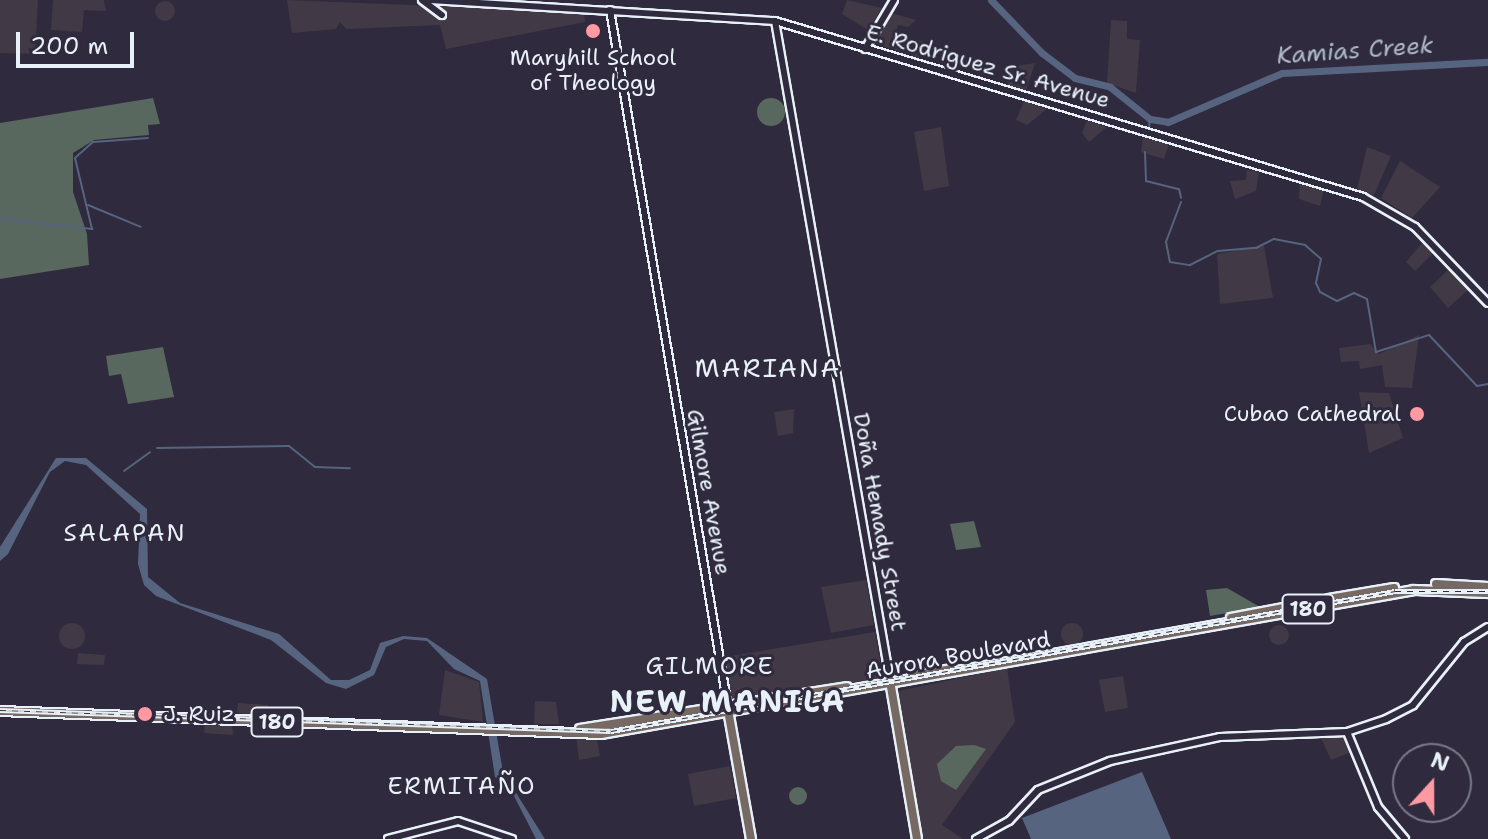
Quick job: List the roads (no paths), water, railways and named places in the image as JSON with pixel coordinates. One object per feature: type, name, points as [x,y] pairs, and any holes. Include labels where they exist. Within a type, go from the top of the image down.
[{"type":"main road","points":[[422,0],[442,15]]},
{"type":"main road","name":"E. Rodriguez Sr. Avenue","points":[[430,0],[775,21],[1363,197],[1415,227],[1488,303]]},
{"type":"main road","points":[[865,49],[894,0]]},
{"type":"main road","name":"Gilmore Avenue","points":[[610,10],[751,839]]},
{"type":"main road","name":"Doña Hemady Street","points":[[775,21],[917,839]]},
{"type":"main road","name":"Aurora Boulevard","points":[[890,683],[1373,591],[1433,584],[1488,587]]},
{"type":"main road","name":"Aurora Boulevard","points":[[0,709],[494,729],[594,728],[890,683],[1414,590],[1488,593]]},
{"type":"main road","points":[[976,839],[1009,821],[1038,790],[1103,763],[1220,737],[1347,732],[1406,710],[1464,642],[1488,627]]},
{"type":"main road","points":[[1347,732],[1378,807],[1405,839]]},
{"type":"main road","points":[[388,839],[458,821],[512,839]]},
{"type":"water","points":[[56,458],[86,458],[147,509],[148,577],[180,603],[279,634],[331,680],[349,680],[370,670],[380,643],[403,636],[427,638],[487,679],[503,772],[545,839],[536,839],[513,794],[495,777],[480,681],[454,669],[427,641],[404,639],[386,647],[374,675],[346,689],[326,683],[271,640],[156,596],[144,585],[138,564],[140,514],[86,465],[65,461],[50,472],[8,554],[0,561],[0,547]]},
{"type":"water","points":[[1142,772],[1171,839],[1031,839],[1022,818]]},
{"type":"waterway","name":"Kamias Creek","points":[[991,0],[1042,53],[1075,78],[1110,87],[1150,119],[1168,122],[1282,73],[1488,62]]},
{"type":"waterway","points":[[1149,128],[1150,119]]},
{"type":"waterway","points":[[0,219],[92,229],[75,158],[93,142],[148,138]]},
{"type":"waterway","points":[[1145,152],[1146,181],[1179,189],[1181,198]]},
{"type":"waterway","points":[[1181,202],[1166,242],[1170,262],[1190,265],[1218,251],[1256,248],[1274,239],[1305,245],[1321,259],[1316,283],[1320,292],[1337,301],[1354,293],[1367,299],[1376,352],[1429,335],[1477,386],[1488,384]]},
{"type":"waterway","points":[[88,205],[141,227]]},
{"type":"waterway","points":[[157,448],[289,446],[315,467],[350,468]]},
{"type":"waterway","points":[[124,471],[150,452]]},
{"type":"railway","points":[[0,710],[611,731],[1395,591],[1488,591]]},
{"type":"place","name":"Maryhill School of Theology","points":[[593,31]]},
{"type":"place","name":"Cubao Cathedral","points":[[1417,414]]},
{"type":"place","name":"J. Ruiz","points":[[145,714]]},
{"type":"district","name":"MARIANA","points":[[768,368]]},
{"type":"district","name":"SALAPAN","points":[[125,534]]},
{"type":"district","name":"GILMORE","points":[[710,667]]},
{"type":"district","name":"NEW MANILA","points":[[728,702]]},
{"type":"district","name":"ERMITAÑO","points":[[462,787]]}]
